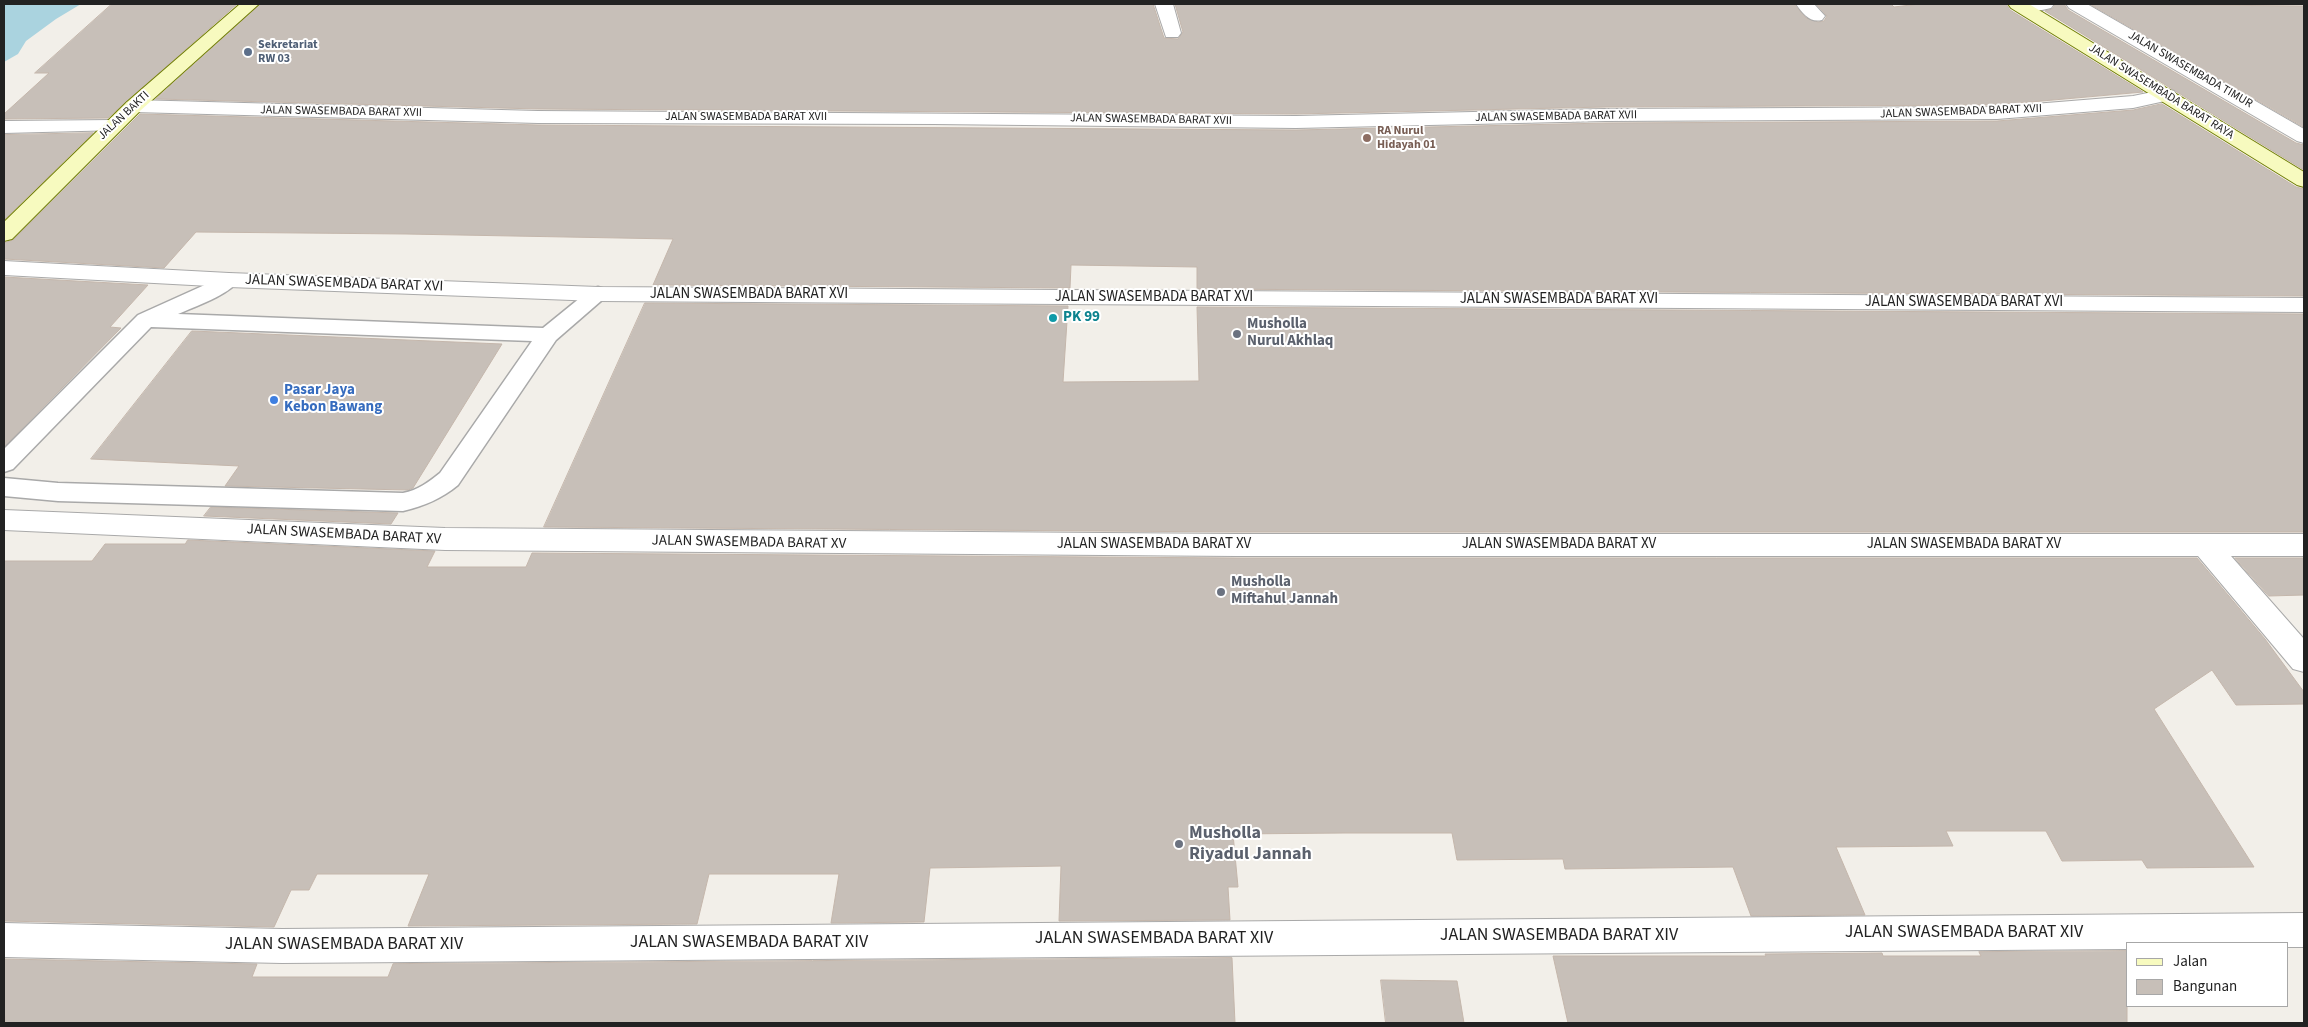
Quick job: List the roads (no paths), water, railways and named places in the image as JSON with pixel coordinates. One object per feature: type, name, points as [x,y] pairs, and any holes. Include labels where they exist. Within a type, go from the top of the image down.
[{"type":"street","name":"JALAN BAKTI","points":[[4,234],[134,106],[250,4]]},
{"type":"street","points":[[1164,4],[1172,33]]},
{"type":"street","points":[[2022,5],[2045,4]]},
{"type":"street","name":"JALAN SWASEMBADA TIMUR","points":[[2075,4],[2304,137]]},
{"type":"street","name":"JALAN SWASEMBADA BARAT RAYA","points":[[2022,5],[2304,181]]},
{"type":"street","name":"JALAN SWASEMBADA BARAT XVII","points":[[134,106],[538,117],[934,118],[1296,122],[1606,115],[1997,113],[2133,102],[2167,95]]},
{"type":"street","points":[[2281,124],[2304,124]]},
{"type":"street","points":[[4,127],[113,126]]},
{"type":"street","name":"JALAN SWASEMBADA BARAT XVI","points":[[4,268],[229,280],[598,294],[2304,305]]},
{"type":"street","name":"JALAN SWASEMBADA BARAT XV","points":[[4,520],[475,540],[1197,545],[2304,545]]},
{"type":"street","points":[[2206,546],[2304,660]]},
{"type":"street","name":"JALAN SWASEMBADA BARAT XIV","points":[[4,940],[292,946],[2304,930]]},
{"type":"lane","points":[[4,463],[146,320],[205,294],[229,280]]},
{"type":"lane","points":[[4,487],[77,493],[403,502],[420,498],[435,492],[449,479],[548,335],[598,294]]},
{"type":"lane","points":[[146,320],[548,335]]},
{"type":"water","points":[[4,4],[81,4],[56,19],[26,41],[18,54],[4,62]]},
{"type":"place","name":"Sekretariat RW 03","points":[[248,52]]},
{"type":"place","name":"RA Nurul Hidayah 01","points":[[1367,138]]},
{"type":"place","name":"PK 99","points":[[1053,318]]},
{"type":"place","name":"Musholla Nurul Akhlaq","points":[[1237,334]]},
{"type":"place","name":"Pasar Jaya Kebon Bawang","points":[[274,400]]},
{"type":"place","name":"Musholla Miftahul Jannah","points":[[1221,592]]},
{"type":"place","name":"Musholla Riyadul Jannah","points":[[1179,844]]}]
